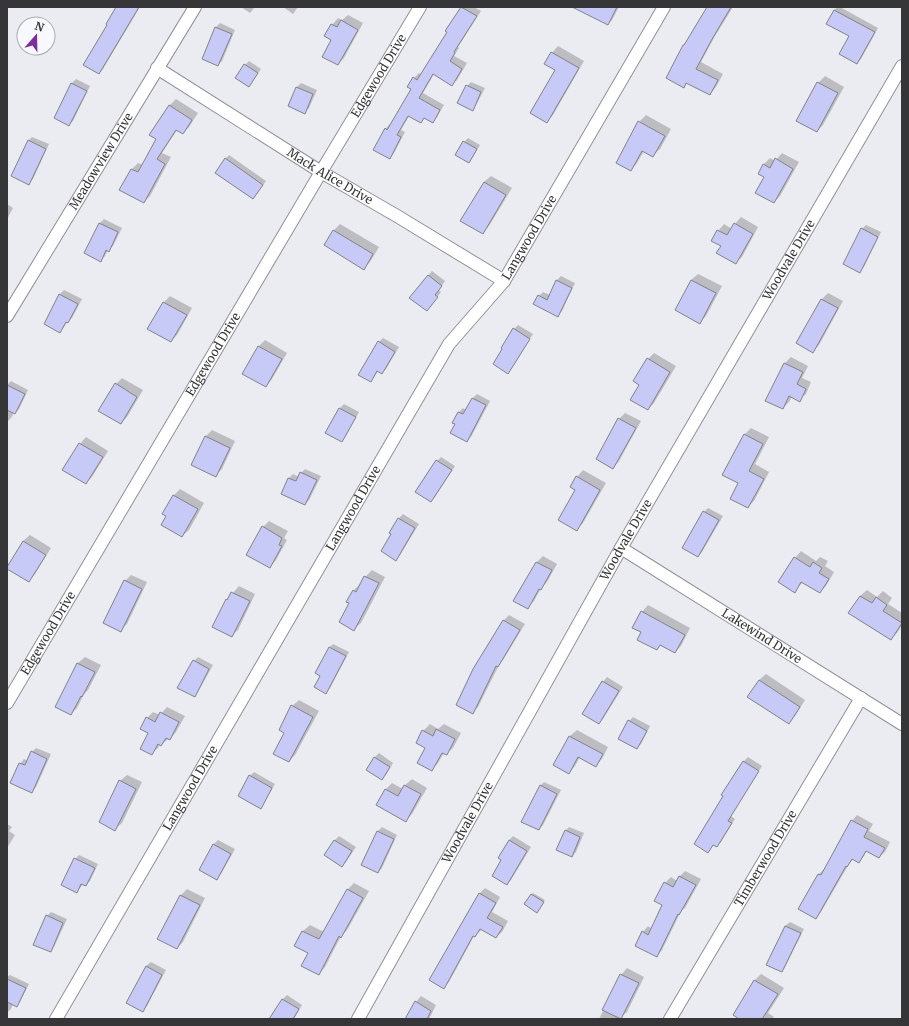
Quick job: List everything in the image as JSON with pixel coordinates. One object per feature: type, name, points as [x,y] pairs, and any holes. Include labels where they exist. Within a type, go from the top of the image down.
[{"type":"street","name":"Meadowview Drive","points":[[7,316],[195,7]]},
{"type":"street","name":"Edgewood Drive","points":[[7,703],[420,7]]},
{"type":"street","name":"Langwood Drive","points":[[56,1019],[449,344],[504,281],[664,7]]},
{"type":"street","name":"Woodvale Drive","points":[[358,1019],[621,548],[902,66]]},
{"type":"street","name":"Mack Alice Drive","points":[[157,68],[321,172],[504,281]]},
{"type":"street","name":"Lakewind Drive","points":[[621,548],[902,724]]},
{"type":"street","name":"Timberwood Drive","points":[[670,1019],[861,698]]},
{"type":"building","points":[[116,7],[139,7],[99,74],[83,65]]},
{"type":"building","points":[[461,7],[477,16],[454,52],[455,53],[450,61],[462,69],[452,86],[433,74],[419,98],[440,110],[433,123],[424,118],[421,123],[408,116],[397,135],[401,137],[390,159],[373,150],[385,128],[387,130],[411,89],[407,87],[413,77],[417,80],[447,32],[445,31]]},
{"type":"building","points":[[572,7],[617,7],[608,25]]},
{"type":"building","points":[[707,7],[731,7],[696,69],[718,80],[710,95],[686,83],[684,88],[666,78],[683,45]]},
{"type":"building","points":[[834,10],[875,32],[857,64],[839,54],[849,36],[826,24]]},
{"type":"building","points":[[341,20],[358,30],[338,65],[322,57],[331,40],[324,36],[331,24],[337,27]]},
{"type":"building","points":[[215,27],[232,34],[218,66],[202,59]]},
{"type":"building","points":[[551,52],[579,68],[547,123],[530,113],[555,70],[544,64]]},
{"type":"building","points":[[244,64],[258,73],[249,87],[235,78]]},
{"type":"building","points":[[817,82],[838,93],[817,132],[796,121]]},
{"type":"building","points":[[71,83],[87,91],[69,126],[54,118]]},
{"type":"building","points":[[466,85],[481,92],[473,111],[457,103]]},
{"type":"building","points":[[296,87],[313,94],[305,114],[288,106]]},
{"type":"building","points":[[169,105],[192,120],[183,134],[176,130],[157,159],[165,164],[144,203],[119,190],[131,169],[138,172],[156,139],[149,135]]},
{"type":"building","points":[[638,121],[665,136],[653,157],[642,151],[631,171],[616,163]]},
{"type":"building","points":[[28,140],[46,149],[29,185],[11,176]]},
{"type":"building","points":[[463,141],[477,149],[469,163],[455,155]]},
{"type":"building","points":[[225,158],[263,185],[253,199],[215,173]]},
{"type":"building","points":[[775,158],[793,169],[774,203],[755,193],[764,177],[758,174],[763,164],[770,168]]},
{"type":"building","points":[[484,182],[506,195],[483,234],[460,221]]},
{"type":"building","points":[[99,223],[118,232],[109,252],[106,250],[101,262],[84,253]]},
{"type":"building","points":[[734,223],[753,234],[736,264],[716,253],[721,246],[711,241],[717,230],[727,235]]},
{"type":"building","points":[[861,228],[878,237],[860,273],[843,264]]},
{"type":"building","points":[[333,230],[373,254],[364,270],[324,245]]},
{"type":"building","points":[[428,275],[442,286],[435,295],[438,297],[427,311],[409,298]]},
{"type":"building","points":[[556,280],[572,288],[558,317],[533,304],[538,295],[547,300]]},
{"type":"building","points":[[691,280],[716,293],[700,324],[675,310]]},
{"type":"building","points":[[59,294],[78,304],[68,323],[66,322],[60,333],[44,324]]},
{"type":"building","points":[[821,299],[838,308],[813,353],[796,343]]},
{"type":"building","points":[[163,302],[187,315],[171,342],[147,329]]},
{"type":"building","points":[[513,328],[530,339],[508,374],[493,364]]},
{"type":"building","points":[[378,341],[395,352],[382,374],[377,371],[371,382],[358,375]]},
{"type":"building","points":[[258,346],[282,359],[266,387],[242,374]]},
{"type":"building","points":[[647,358],[670,372],[648,410],[630,400],[639,385],[633,381]]},
{"type":"building","points":[[784,363],[803,372],[797,384],[806,389],[800,402],[789,396],[783,409],[765,401]]},
{"type":"building","points":[[115,383],[137,397],[121,424],[98,411]]},
{"type":"building","points":[[7,385],[25,394],[15,414],[7,410]]},
{"type":"building","points":[[472,398],[486,405],[467,442],[450,433],[455,424],[452,423],[458,412],[463,414]]},
{"type":"building","points":[[339,408],[356,417],[342,442],[325,433]]},
{"type":"building","points":[[618,418],[636,428],[613,469],[596,459]]},
{"type":"building","points":[[744,434],[763,444],[749,471],[764,479],[748,508],[730,499],[738,483],[722,475]]},
{"type":"building","points":[[205,436],[230,448],[216,477],[191,465]]},
{"type":"building","points":[[79,443],[103,457],[86,484],[62,470]]},
{"type":"building","points":[[436,460],[452,470],[431,502],[415,492]]},
{"type":"building","points":[[300,472],[317,480],[305,505],[281,494],[288,478],[296,481]]},
{"type":"building","points":[[576,476],[600,490],[577,531],[558,520],[575,490],[570,487]]},
{"type":"building","points":[[173,495],[198,509],[182,537],[161,525],[166,516],[162,514]]},
{"type":"building","points":[[703,511],[719,520],[698,557],[682,548]]},
{"type":"building","points":[[398,518],[415,528],[396,561],[381,551]]},
{"type":"building","points":[[262,526],[282,538],[279,545],[282,546],[270,568],[246,555]]},
{"type":"building","points":[[23,541],[46,555],[29,582],[7,569]]},
{"type":"building","points":[[794,557],[810,567],[813,562],[822,568],[819,573],[829,579],[820,593],[801,582],[795,593],[778,582]]},
{"type":"building","points":[[536,562],[552,570],[528,609],[513,601]]},
{"type":"building","points":[[364,576],[379,583],[354,631],[339,622],[349,603],[346,602],[353,590],[356,592]]},
{"type":"building","points":[[124,580],[142,589],[121,632],[103,623]]},
{"type":"building","points":[[231,592],[250,601],[232,637],[212,627]]},
{"type":"building","points":[[860,596],[872,603],[876,597],[887,605],[883,611],[902,623],[891,640],[848,613]]},
{"type":"building","points":[[641,611],[685,635],[675,653],[660,645],[657,650],[637,640],[641,632],[632,628]]},
{"type":"building","points":[[503,620],[520,630],[498,667],[496,666],[473,714],[456,705],[473,669]]},
{"type":"building","points":[[329,647],[346,656],[326,694],[314,687],[320,676],[315,673]]},
{"type":"building","points":[[193,660],[209,669],[195,697],[177,688]]},
{"type":"building","points":[[77,663],[95,672],[71,715],[55,707]]},
{"type":"building","points":[[759,680],[800,707],[789,724],[747,697]]},
{"type":"building","points":[[602,681],[619,691],[599,724],[582,714]]},
{"type":"building","points":[[291,705],[313,717],[289,762],[273,754],[284,733],[279,730]]},
{"type":"building","points":[[160,712],[179,722],[170,740],[166,738],[161,746],[158,744],[152,755],[140,749],[148,733],[140,729],[146,717],[155,722]]},
{"type":"building","points":[[628,720],[647,731],[637,749],[618,739]]},
{"type":"building","points":[[436,729],[455,739],[447,755],[442,753],[432,771],[417,763],[425,748],[416,743],[422,730],[433,736]]},
{"type":"building","points":[[569,736],[603,754],[596,767],[578,757],[569,774],[553,765]]},
{"type":"building","points":[[31,751],[47,759],[32,793],[10,783],[19,763],[25,765]]},
{"type":"building","points":[[374,757],[390,767],[382,780],[366,770]]},
{"type":"building","points":[[743,761],[759,771],[728,821],[732,823],[717,847],[713,845],[708,853],[694,844],[723,796],[721,795]]},
{"type":"building","points":[[249,775],[272,788],[261,809],[238,796]]},
{"type":"building","points":[[119,780],[136,789],[115,831],[99,822]]},
{"type":"building","points":[[404,785],[421,794],[406,822],[376,805],[385,789],[398,796]]},
{"type":"building","points":[[540,785],[557,794],[539,830],[521,822]]},
{"type":"building","points":[[851,820],[868,829],[864,837],[885,848],[879,858],[866,851],[859,863],[852,859],[847,867],[846,866],[816,919],[798,909],[818,874],[821,875]]},
{"type":"building","points":[[565,830],[580,837],[572,857],[556,850]]},
{"type":"building","points":[[377,831],[394,839],[378,873],[361,865]]},
{"type":"building","points":[[334,840],[352,851],[342,867],[324,855]]},
{"type":"building","points":[[509,840],[527,851],[507,885],[492,876],[501,860],[498,858]]},
{"type":"building","points":[[213,844],[231,854],[217,880],[199,870]]},
{"type":"building","points":[[74,858],[95,868],[86,886],[81,884],[77,893],[61,885]]},
{"type":"building","points":[[679,876],[696,885],[679,915],[678,914],[657,957],[635,946],[642,931],[648,935],[662,905],[654,901],[664,882],[673,887]]},
{"type":"building","points":[[347,889],[363,898],[341,938],[339,936],[319,975],[301,966],[308,953],[294,946],[302,931],[319,939]]},
{"type":"building","points":[[479,893],[496,903],[487,918],[503,927],[496,938],[480,929],[475,937],[473,936],[444,989],[429,980]]},
{"type":"building","points":[[531,894],[544,902],[537,913],[524,904]]},
{"type":"building","points":[[180,895],[200,905],[177,949],[157,939]]},
{"type":"building","points":[[46,915],[63,923],[51,952],[33,945]]},
{"type":"building","points":[[785,926],[801,933],[782,972],[766,965]]},
{"type":"building","points":[[146,966],[162,975],[143,1012],[126,1003]]},
{"type":"building","points":[[620,974],[639,983],[621,1019],[602,1010]]},
{"type":"building","points":[[7,979],[26,988],[17,1007],[7,1002]]},
{"type":"building","points":[[754,980],[778,994],[762,1019],[739,1019],[733,1015]]},
{"type":"building","points":[[282,999],[299,1009],[293,1019],[269,1019]]},
{"type":"building","points":[[415,1001],[431,1011],[427,1019],[405,1019]]}]
